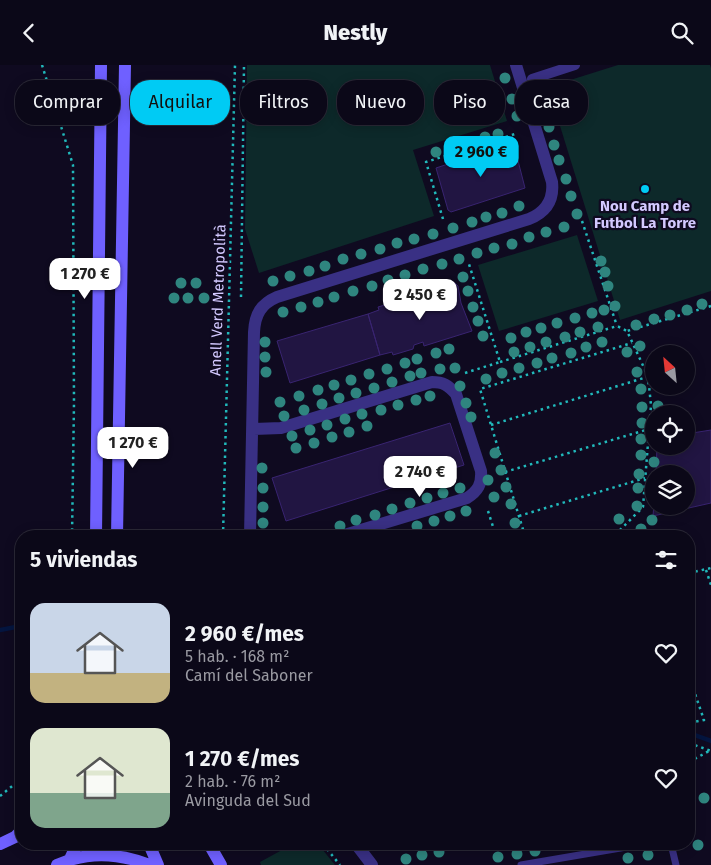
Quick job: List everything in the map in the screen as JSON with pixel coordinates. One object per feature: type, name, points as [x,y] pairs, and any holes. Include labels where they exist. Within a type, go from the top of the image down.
[{"type":"main road","points":[[96,530],[101,65]]},
{"type":"main road","points":[[118,530],[125,65]]},
{"type":"main road","points":[[121,402],[124,451],[124,530]]},
{"type":"main road","points":[[0,844],[15,836]]},
{"type":"main road","points":[[70,859],[74,850]]},
{"type":"main road","points":[[152,850],[158,865]]},
{"type":"main road","points":[[213,850],[222,865]]},
{"type":"main road","points":[[57,865],[70,859],[101,854],[131,858],[150,865]]},
{"type":"street","points":[[250,530],[254,322],[264,304],[277,297],[538,215],[550,202],[552,182],[516,65]]},
{"type":"street","points":[[532,79],[575,65]]},
{"type":"street","points":[[252,429],[281,429],[432,382],[445,384],[456,394],[482,478],[475,493],[467,498],[361,530]]},
{"type":"street","points":[[361,850],[372,865]]},
{"type":"lane","points":[[521,865],[609,850]]},
{"type":"lane","points":[[672,850],[676,865]]},
{"type":"path","points":[[42,65],[73,165],[74,174],[72,530]]},
{"type":"path","name":"Anell Verd Metropolità","points":[[223,530],[235,65]]},
{"type":"path","points":[[241,297],[244,65]]},
{"type":"path","points":[[443,219],[426,162],[515,135]]},
{"type":"path","points":[[582,221],[617,326]]},
{"type":"path","points":[[468,261],[500,362]]},
{"type":"path","points":[[627,331],[711,306]]},
{"type":"path","points":[[464,373],[617,326],[627,331],[645,372]]},
{"type":"path","points":[[523,530],[480,389],[632,343]]},
{"type":"path","points":[[491,425],[645,378]]},
{"type":"path","points":[[505,472],[645,430]]},
{"type":"path","points":[[519,516],[645,478],[643,507],[620,530]]},
{"type":"path","points":[[488,511],[494,530]]},
{"type":"path","points":[[695,572],[711,568]]},
{"type":"path","points":[[706,570],[711,585]]},
{"type":"path","points":[[695,694],[704,720],[695,722]]},
{"type":"path","points":[[695,745],[710,751]]},
{"type":"path","points":[[695,759],[710,751]]},
{"type":"path","points":[[0,796],[15,784]]},
{"type":"path","points":[[328,850],[340,865]]},
{"type":"green space","points":[[247,65],[490,65],[495,80],[434,80],[434,125],[494,125],[413,150],[434,216],[259,273],[245,229],[246,125],[327,125],[327,80],[247,80]]},
{"type":"green space","name":"Nou Camp de Futbol La Torre","points":[[618,65],[710,65],[711,291],[620,320],[560,125],[588,125],[588,80],[570,80]]},
{"type":"green space","points":[[577,235],[598,301],[499,331],[478,265]]},
{"type":"green space","points":[[282,850],[323,850],[335,865],[261,865],[260,862]]},
{"type":"building","points":[[511,143],[514,145],[525,188],[451,212],[448,210],[436,168]]},
{"type":"building","points":[[455,283],[458,286],[461,303],[472,331],[424,346],[423,342],[414,345],[413,349],[393,355],[392,352],[380,355],[368,314],[379,310],[378,307],[398,301],[401,303],[410,300],[410,297]]},
{"type":"building","points":[[368,314],[380,355],[290,383],[277,341]]},
{"type":"building","points":[[450,423],[464,465],[286,521],[272,478]]},
{"type":"building","points":[[711,430],[711,503],[695,507],[695,465],[656,465],[657,455],[695,455],[695,433]]},
{"type":"waterway","points":[[0,630],[15,627]]},
{"type":"waterway","points":[[695,735],[711,741]]},
{"type":"place","name":"Nou Camp de Futbol La Torre","points":[[645,189]]}]
